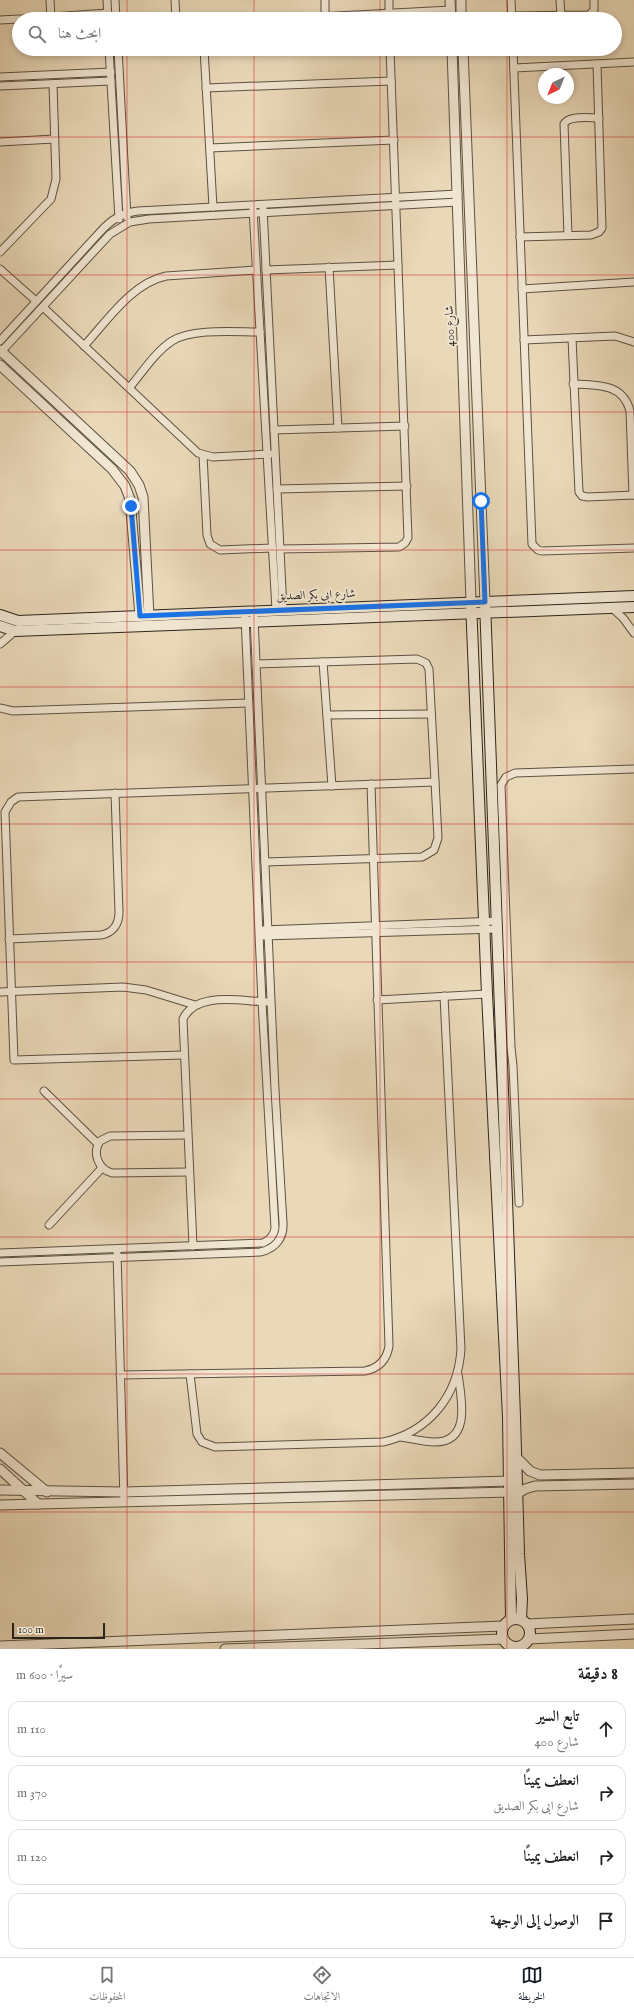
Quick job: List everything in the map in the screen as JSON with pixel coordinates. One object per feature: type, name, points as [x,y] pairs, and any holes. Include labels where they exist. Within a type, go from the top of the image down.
[{"type":"main road","name":"شارع ابى بكر الصديق","points":[[0,615],[18,621],[634,596]]},
{"type":"main road","points":[[471,602],[487,994],[512,1417],[517,1458],[514,1493],[514,1554],[522,1598],[520,1621],[530,1631],[529,1639],[517,1648],[503,1639],[501,1632],[503,1626],[520,1621]]},
{"type":"main road","points":[[485,602],[497,925],[512,1417],[510,1481],[514,1493]]},
{"type":"main road","name":"شارع ابى بكر الصديق","points":[[0,626],[15,632],[634,607]]},
{"type":"street","points":[[50,0],[51,12]]},
{"type":"street","points":[[107,0],[108,12]]},
{"type":"street","points":[[115,0],[116,12]]},
{"type":"street","points":[[175,0],[176,12]]},
{"type":"street","points":[[325,0],[325,12]]},
{"type":"street","points":[[389,0],[389,12]]},
{"type":"street","points":[[450,0],[451,12]]},
{"type":"street","points":[[460,0],[461,12]]},
{"type":"street","points":[[511,0],[512,12]]},
{"type":"street","points":[[560,0],[561,12]]},
{"type":"street","points":[[592,12],[594,10],[594,0]]},
{"type":"street","points":[[0,20],[12,19]]},
{"type":"street","points":[[110,56],[119,228]]},
{"type":"street","points":[[118,56],[127,224]]},
{"type":"street","points":[[204,56],[213,207]]},
{"type":"street","points":[[280,549],[402,546],[407,541],[409,536],[390,56]]},
{"type":"street","name":"شارع 400","points":[[452,56],[471,602]]},
{"type":"street","name":"شارع 400","points":[[463,56],[485,602]]},
{"type":"street","points":[[513,56],[532,544],[538,550],[542,551],[634,548]]},
{"type":"street","points":[[514,68],[634,62]]},
{"type":"street","points":[[520,237],[595,234],[602,228],[597,64]]},
{"type":"street","points":[[0,78],[111,72]]},
{"type":"street","points":[[0,86],[111,81]]},
{"type":"street","points":[[206,88],[391,81]]},
{"type":"street","points":[[0,252],[51,199],[56,179],[52,84]]},
{"type":"street","points":[[568,236],[564,124],[571,119],[599,118]]},
{"type":"street","points":[[0,142],[54,139]]},
{"type":"street","points":[[210,148],[394,140]]},
{"type":"street","points":[[145,616],[143,497],[137,480],[130,471],[0,352],[110,234],[127,224],[149,219],[396,206],[458,198],[469,193]]},
{"type":"street","points":[[0,341],[100,232],[118,216],[126,213],[396,197],[458,198]]},
{"type":"street","points":[[262,204],[280,549],[280,610]]},
{"type":"street","points":[[252,205],[272,548],[280,610]]},
{"type":"street","points":[[266,270],[398,265]]},
{"type":"street","points":[[329,267],[338,428]]},
{"type":"street","points":[[0,269],[36,301]]},
{"type":"street","points":[[84,346],[141,285],[153,279],[166,276],[256,270]]},
{"type":"street","points":[[522,289],[634,282]]},
{"type":"street","points":[[43,307],[193,449],[203,455],[219,457],[275,453]]},
{"type":"street","points":[[129,388],[159,353],[178,337],[193,333],[260,332]]},
{"type":"street","points":[[524,340],[615,336],[634,342]]},
{"type":"street","points":[[572,338],[573,384],[579,492],[582,496],[588,497],[634,495],[630,411],[625,398],[612,388],[573,384]]},
{"type":"street","points":[[0,365],[112,470],[125,486],[131,506],[145,616]]},
{"type":"street","points":[[274,430],[405,426]]},
{"type":"street","points":[[203,455],[207,535],[210,544],[220,550],[272,548]]},
{"type":"street","points":[[277,489],[407,486]]},
{"type":"street","points":[[612,608],[623,618],[634,633]]},
{"type":"street","points":[[0,1262],[260,1252],[269,1250],[278,1242],[283,1228],[256,664],[249,611]]},
{"type":"street","points":[[0,1254],[263,1243],[269,1240],[274,1231],[248,703],[250,623]]},
{"type":"street","points":[[0,644],[15,632]]},
{"type":"street","points":[[256,664],[417,659],[423,661],[429,669],[438,838],[434,850],[422,857],[265,862]]},
{"type":"street","points":[[323,662],[332,786]]},
{"type":"street","points":[[0,708],[13,711],[248,703]]},
{"type":"street","points":[[327,715],[431,714]]},
{"type":"street","points":[[519,1203],[511,1047],[501,785],[506,777],[515,773],[634,769]]},
{"type":"street","points":[[183,1055],[14,1060],[5,812],[7,806],[18,797],[435,782]]},
{"type":"street","points":[[120,1374],[365,1371],[378,1366],[387,1355],[389,1346],[386,1228],[377,1000],[371,784]]},
{"type":"street","points":[[9,939],[101,935],[108,933],[114,928],[118,921],[119,912],[115,793]]},
{"type":"street","points":[[259,933],[497,925]]},
{"type":"street","points":[[0,992],[123,987],[146,990],[194,1005]]},
{"type":"street","points":[[377,1000],[487,994]]},
{"type":"street","points":[[190,1374],[197,1434],[202,1442],[210,1446],[371,1443],[401,1437],[418,1428],[439,1409],[450,1393],[458,1371],[461,1348],[444,996]]},
{"type":"street","points":[[193,1246],[182,1024],[185,1015],[194,1005],[208,1000],[271,1002]]},
{"type":"street","points":[[44,1091],[98,1144]]},
{"type":"street","points":[[187,1135],[110,1136],[102,1139],[96,1150],[97,1159],[102,1168],[115,1174],[189,1172]]},
{"type":"street","points":[[49,1225],[102,1168]]},
{"type":"street","points":[[116,1249],[124,1496]]},
{"type":"street","points":[[21,1253],[21,1261]]},
{"type":"street","points":[[401,1437],[440,1441],[449,1438],[456,1432],[463,1415],[458,1371]]},
{"type":"street","points":[[0,1453],[47,1492],[63,1503]]},
{"type":"street","points":[[517,1458],[530,1471],[540,1475],[634,1473]]},
{"type":"street","points":[[0,1469],[38,1504]]},
{"type":"street","points":[[540,1475],[540,1486]]},
{"type":"street","points":[[0,1505],[63,1503],[124,1496],[510,1481]]},
{"type":"street","points":[[0,1490],[124,1496],[514,1493],[540,1486],[634,1484]]},
{"type":"street","points":[[520,1621],[634,1619]]},
{"type":"street","points":[[0,1646],[503,1626]]},
{"type":"street","points":[[449,1628],[449,1640]]},
{"type":"street","points":[[529,1639],[634,1634]]},
{"type":"street","points":[[168,1639],[169,1649]]},
{"type":"street","points":[[226,1649],[503,1639]]},
{"type":"route","points":[[131,506],[140,616],[485,602],[481,501]]}]
